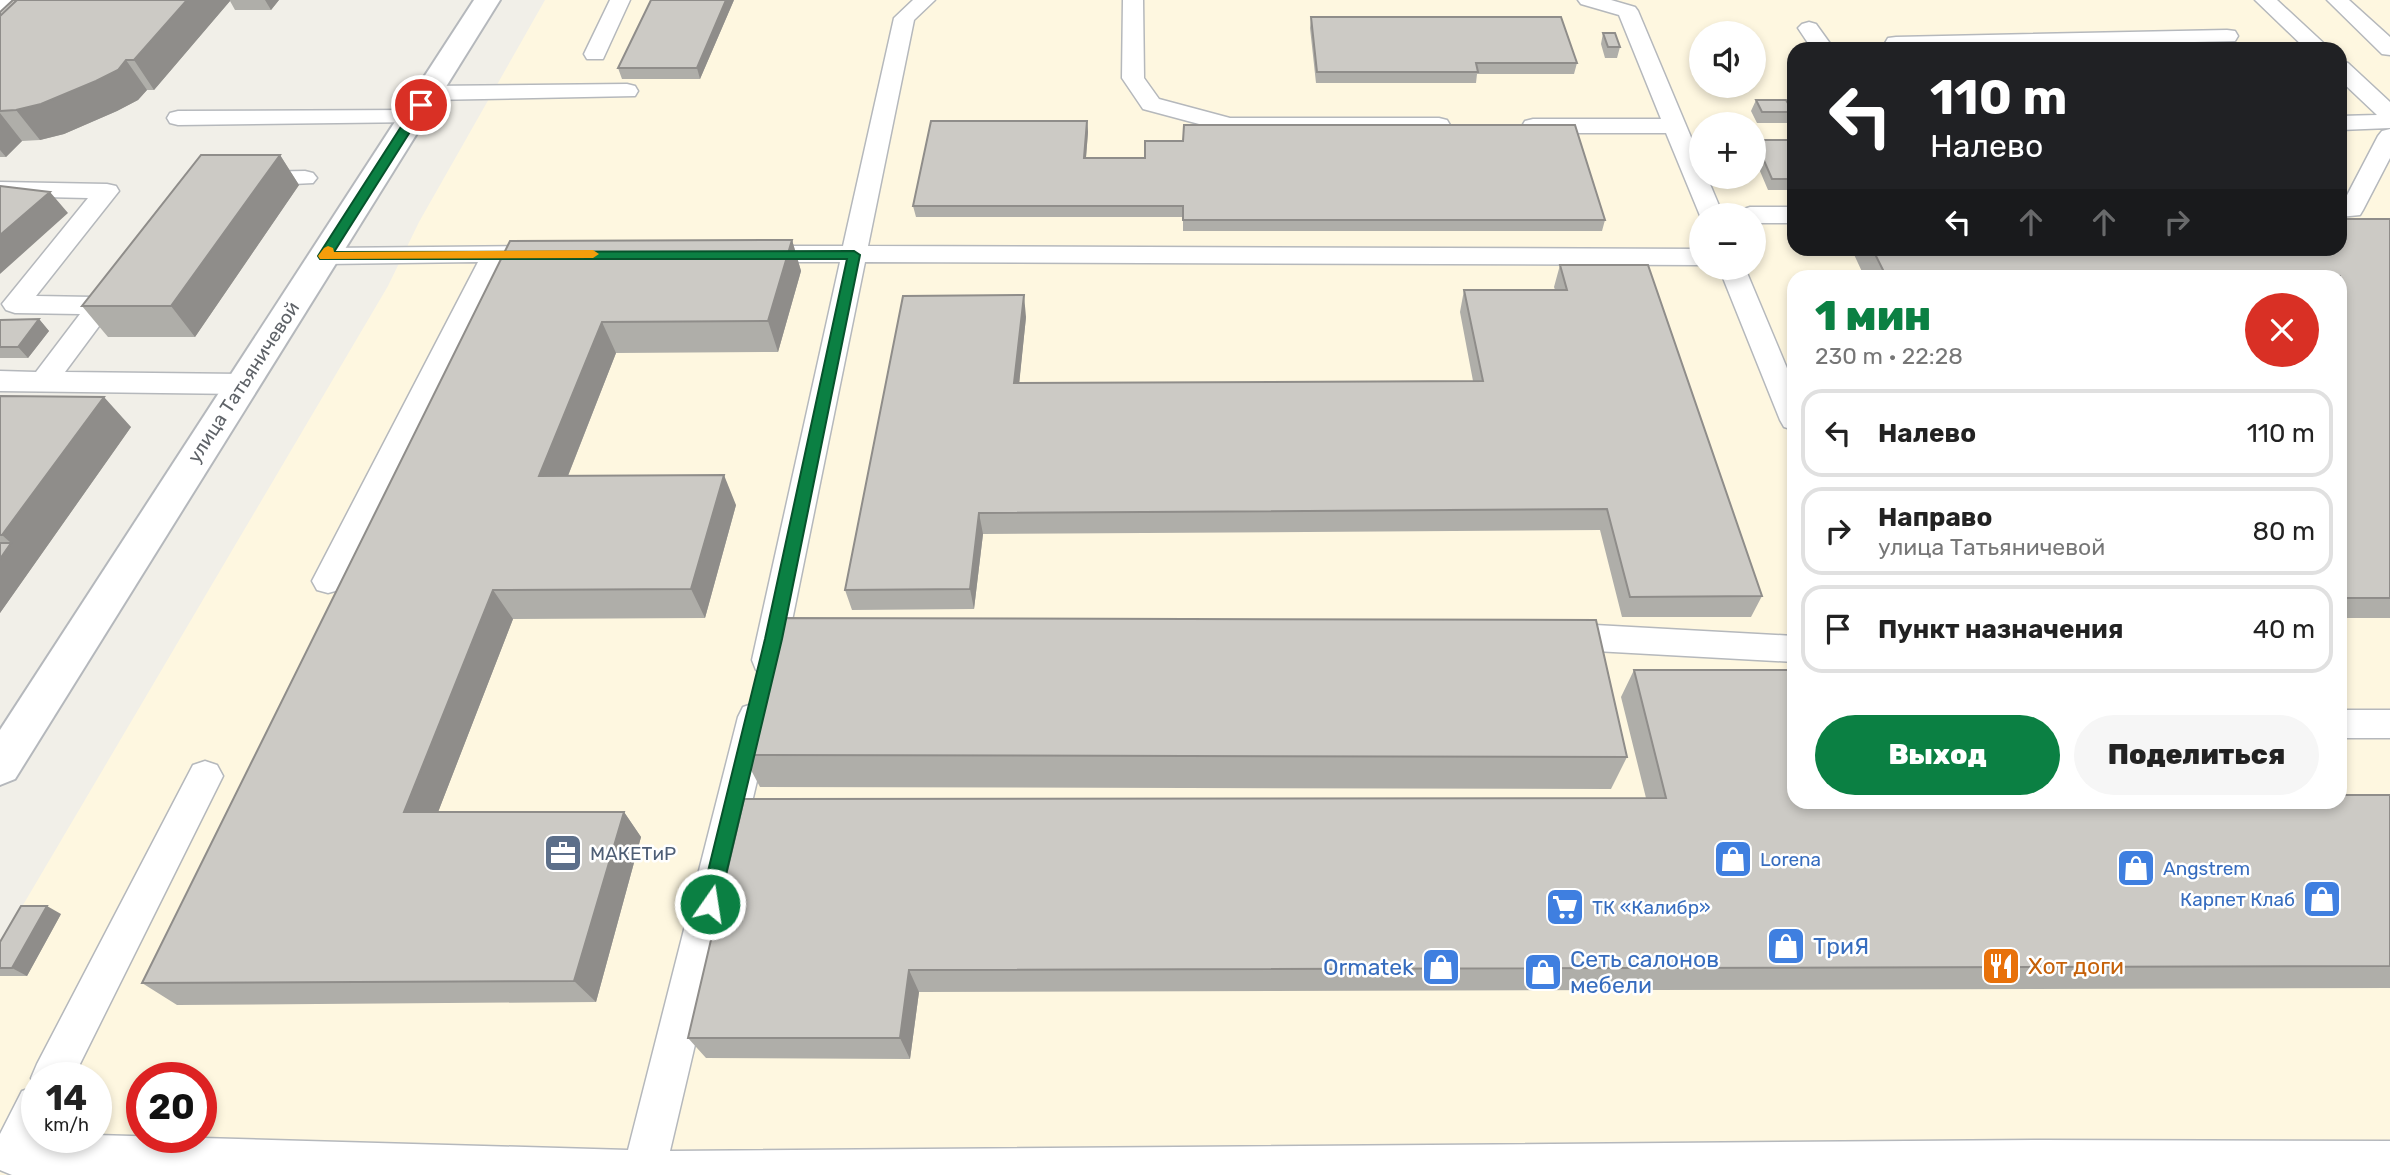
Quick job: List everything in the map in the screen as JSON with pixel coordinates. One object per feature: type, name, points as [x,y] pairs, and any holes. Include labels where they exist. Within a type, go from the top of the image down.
[{"type":"street","name":"улица Татьяничевой","points":[[0,766],[487,0]]},
{"type":"lane","points":[[0,11],[11,0]]},
{"type":"lane","points":[[595,54],[620,0]]},
{"type":"lane","points":[[644,1172],[787,639],[854,255],[904,18],[925,0]]},
{"type":"lane","points":[[1133,0],[1133,78],[1151,104],[1229,125],[1466,125]]},
{"type":"lane","points":[[1588,0],[1628,10],[1706,203]]},
{"type":"lane","points":[[2265,0],[2311,42]]},
{"type":"lane","points":[[2337,0],[2390,49]]},
{"type":"lane","points":[[2355,19],[2390,19]]},
{"type":"lane","points":[[1809,28],[1818,42]]},
{"type":"lane","points":[[1943,42],[2227,36]]},
{"type":"lane","points":[[2347,74],[2390,114]]},
{"type":"lane","points":[[178,118],[627,91]]},
{"type":"lane","points":[[2347,123],[2390,121]]},
{"type":"lane","points":[[1508,125],[1675,126]]},
{"type":"lane","points":[[2347,210],[2351,210],[2390,136]]},
{"type":"lane","points":[[224,179],[305,178]]},
{"type":"lane","points":[[0,189],[107,191],[8,306]]},
{"type":"lane","points":[[1766,215],[1787,215]]},
{"type":"lane","points":[[328,581],[495,254]]},
{"type":"lane","points":[[325,256],[564,254]]},
{"type":"lane","points":[[730,254],[1689,257]]},
{"type":"lane","points":[[43,382],[132,264]]},
{"type":"lane","points":[[1737,280],[1787,403]]},
{"type":"lane","points":[[8,306],[100,306]]},
{"type":"lane","points":[[0,381],[242,384]]},
{"type":"lane","points":[[1528,636],[1787,649]]},
{"type":"lane","points":[[2347,724],[2390,724]]},
{"type":"lane","points":[[59,1062],[205,776]]},
{"type":"lane","points":[[21,1137],[12,1154],[644,1172],[2110,1168],[2390,1162]]},
{"type":"shaded area","points":[[545,0],[2390,0],[2390,1175],[0,1175],[0,944],[388,286],[419,222]]},
{"type":"building","points":[[13,0],[17,0],[0,16],[0,12]]},
{"type":"building","points":[[17,0],[187,0],[134,60],[126,60],[118,70],[41,104],[0,111],[0,16]]},
{"type":"building","points":[[651,0],[726,0],[697,68],[618,68]]},
{"type":"building","points":[[1311,17],[1561,17],[1577,63],[1476,63],[1478,72],[1317,72]]},
{"type":"building","points":[[1603,33],[1615,33],[1620,47],[1608,47]]},
{"type":"building","points":[[1756,100],[1787,102],[1787,112],[1762,112]]},
{"type":"building","points":[[931,121],[1087,121],[1084,158],[1145,158],[1145,141],[1183,141],[1184,125],[1575,125],[1605,220],[1183,220],[1183,206],[913,206]]},
{"type":"building","points":[[1766,140],[1787,140],[1787,179],[1772,179],[1766,165]]},
{"type":"building","points":[[201,155],[280,155],[171,306],[82,306]]},
{"type":"building","points":[[0,186],[50,192],[0,235]]},
{"type":"building","points":[[2347,219],[2390,219],[2390,598],[2347,598],[2347,270],[1883,270],[1876,256],[2347,256]]},
{"type":"building","points":[[792,240],[768,321],[602,322],[539,476],[724,475],[691,589],[493,590],[404,812],[624,812],[574,981],[142,983],[510,241]]},
{"type":"building","points":[[1560,265],[1648,265],[1762,596],[1630,597],[1607,509],[979,513],[970,589],[845,590],[903,296],[1024,295],[1014,383],[1483,381],[1464,290],[1567,290]]},
{"type":"building","points":[[39,319],[18,347],[0,347],[0,320]]},
{"type":"building","points":[[0,396],[104,397],[2,535],[0,535]]},
{"type":"building","points":[[0,543],[11,543],[0,559]]},
{"type":"building","points":[[777,618],[1596,620],[1627,757],[743,755]]},
{"type":"building","name":"ТК «Калибр»","points":[[1634,670],[1787,670],[1787,809],[2347,809],[2347,795],[2390,795],[2390,966],[909,970],[900,1038],[688,1038],[744,799],[1666,798]]},
{"type":"building","points":[[21,906],[47,906],[12,968],[0,968],[0,942]]},
{"type":"slow traffic","points":[[328,250],[325,256],[593,254]]},
{"type":"place","name":"МАКЕТиР","points":[[563,853]]},
{"type":"place","name":"Lorena","points":[[1733,859]]},
{"type":"place","name":"Angstrem","points":[[2136,868]]},
{"type":"place","name":"Карпет Клаб","points":[[2322,899]]},
{"type":"place","name":"ТК «Калибр»","points":[[1565,907]]},
{"type":"place","name":"ТриЯ","points":[[1786,946]]},
{"type":"place","name":"Хот доги","points":[[2001,966]]},
{"type":"place","name":"Ormatek","points":[[1441,967]]},
{"type":"place","name":"Сеть салонов мебели","points":[[1543,972]]},
{"type":"route","points":[[421,105],[325,256],[854,255],[773,639],[710,904]]}]
